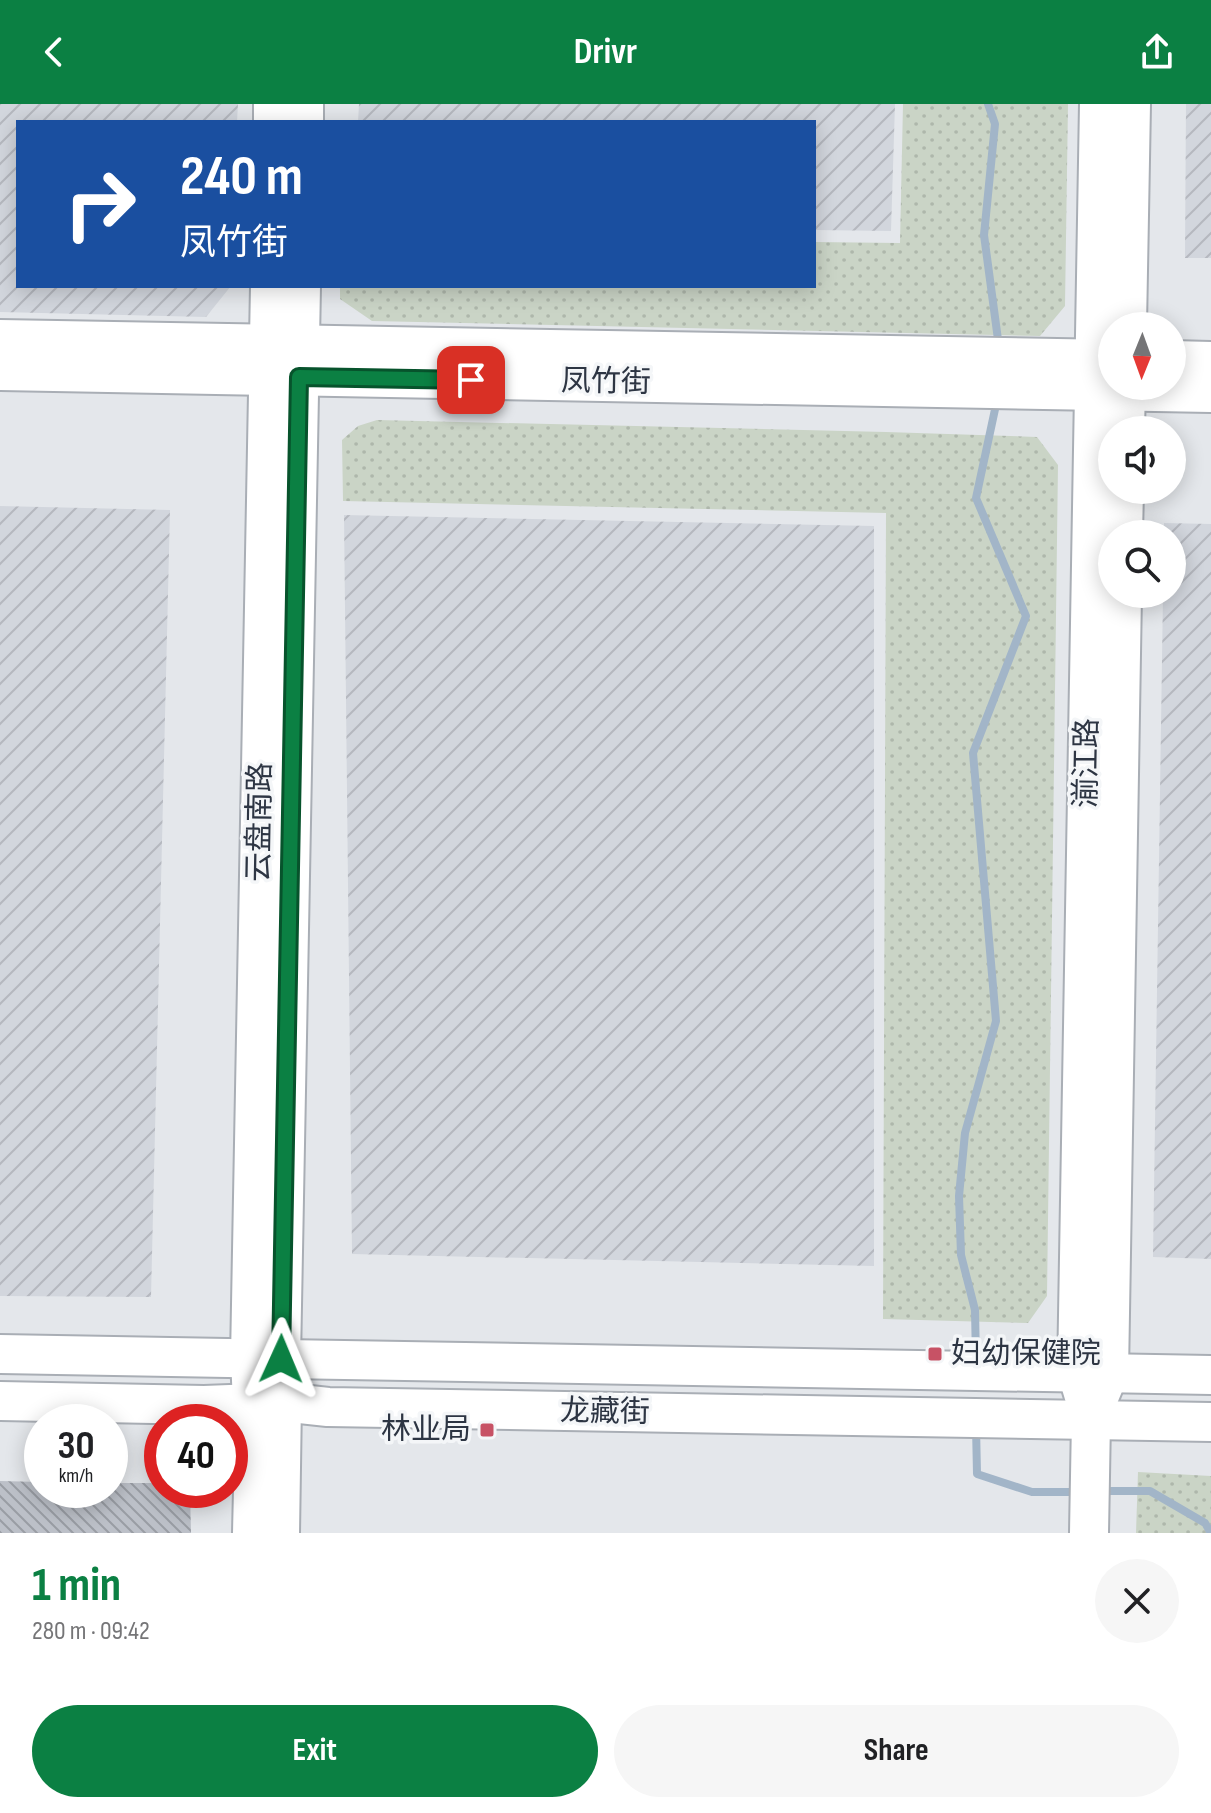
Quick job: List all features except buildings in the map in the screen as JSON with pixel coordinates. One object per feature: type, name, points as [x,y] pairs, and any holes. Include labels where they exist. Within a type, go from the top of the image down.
[{"type":"street","name":"湔江路","points":[[1099,104],[1107,312]]},
{"type":"street","points":[[1127,312],[1131,104]]},
{"type":"street","name":"云盘南路","points":[[267,1403],[284,360],[270,288]]},
{"type":"street","name":"云盘南路","points":[[284,360],[301,288]]},
{"type":"street","name":"凤竹街","points":[[0,339],[284,360],[1098,377]]},
{"type":"street","name":"凤竹街","points":[[0,371],[284,360]]},
{"type":"street","points":[[1186,360],[1211,361]]},
{"type":"street","name":"凤竹街","points":[[1186,389],[1211,393]]},
{"type":"street","name":"湔江路","points":[[1093,1373],[1110,400]]},
{"type":"street","name":"湔江路","points":[[1089,1524],[1121,608]]},
{"type":"street","name":"龙藏街","points":[[0,1354],[1211,1375]]},
{"type":"street","name":"龙藏街","points":[[0,1401],[204,1405],[267,1403],[328,1407],[1211,1422]]},
{"type":"street","points":[[252,1533],[254,1447],[267,1403]]},
{"type":"street","points":[[267,1403],[280,1533]]},
{"type":"shaded area","points":[[0,104],[238,104],[237,120],[16,120],[16,288],[229,288],[206,317],[0,312]]},
{"type":"shaded area","points":[[359,104],[895,104],[891,231],[816,230],[816,120],[358,120]]},
{"type":"shaded area","points":[[1186,104],[1211,104],[1211,258],[1185,258]]},
{"type":"shaded area","points":[[0,506],[170,510],[151,1297],[0,1296]]},
{"type":"shaded area","points":[[344,515],[874,526],[874,1266],[352,1254]]},
{"type":"shaded area","points":[[1186,523],[1211,524],[1211,1259],[1153,1257],[1163,608],[1186,608]]},
{"type":"green space","points":[[903,104],[1068,104],[1065,306],[1040,336],[372,321],[340,299],[340,288],[816,288],[816,242],[900,243]]},
{"type":"green space","points":[[377,420],[1037,437],[1058,465],[1047,1296],[1028,1323],[883,1319],[886,513],[343,501],[342,440],[358,426]]},
{"type":"green space","points":[[1138,1472],[1211,1476],[1211,1533],[1136,1533]]},
{"type":"waterway","points":[[988,104],[995,124],[984,235],[999,347]]},
{"type":"waterway","points":[[976,1360],[975,1310],[961,1255],[959,1196],[965,1133],[996,1021],[973,753],[1026,616],[976,498],[997,400]]},
{"type":"waterway","points":[[976,1426],[977,1474],[1032,1492],[1080,1492]]},
{"type":"waterway","points":[[1098,1491],[1150,1491],[1205,1523],[1211,1533]]},
{"type":"place","name":"妇幼保健院","points":[[935,1354]]},
{"type":"place","name":"林业局","points":[[487,1430]]},
{"type":"route","points":[[281,1359],[299,377],[471,380]]}]
